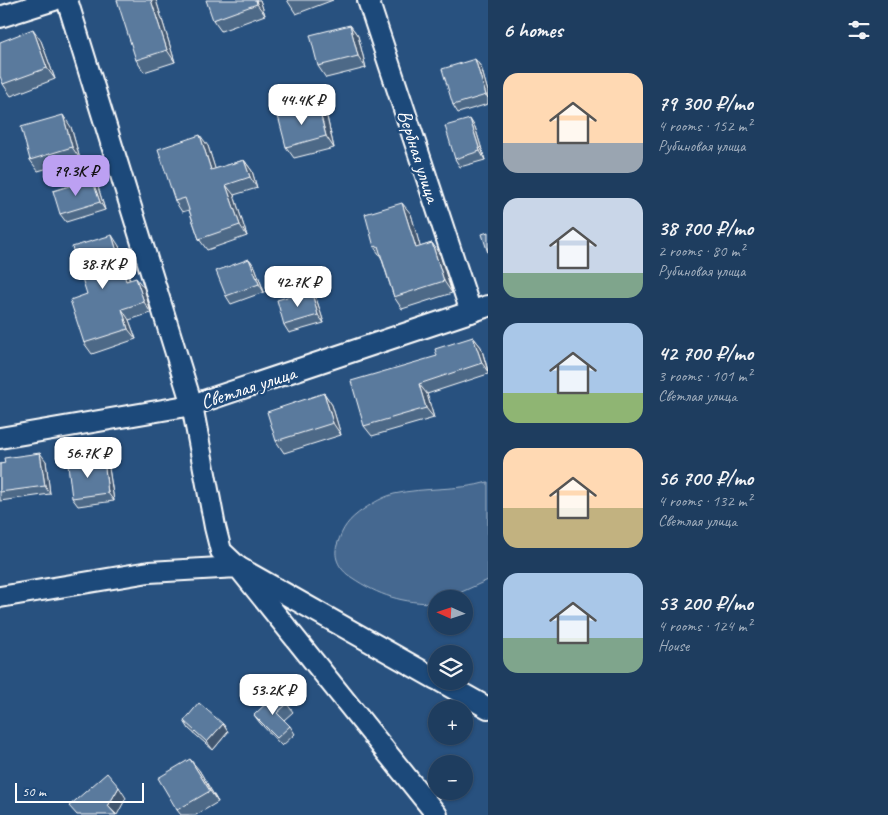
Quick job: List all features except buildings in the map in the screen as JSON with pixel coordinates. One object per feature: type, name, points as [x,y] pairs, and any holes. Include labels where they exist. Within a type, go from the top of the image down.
[{"type":"street","points":[[0,17],[54,0]]},
{"type":"street","points":[[67,0],[192,405],[221,551],[238,567],[437,815]]},
{"type":"street","name":"Вербная улица","points":[[368,0],[479,309]]},
{"type":"street","name":"Светлая улица","points":[[0,438],[192,405],[479,309]]},
{"type":"street","points":[[0,597],[149,572],[238,567],[428,674]]},
{"type":"street","points":[[456,690],[488,708]]},
{"type":"shaded area","points":[[488,482],[488,580],[466,590],[428,590],[428,603],[413,602],[381,594],[361,584],[347,574],[338,563],[337,545],[347,524],[378,500],[390,495],[417,490],[476,485]]}]
